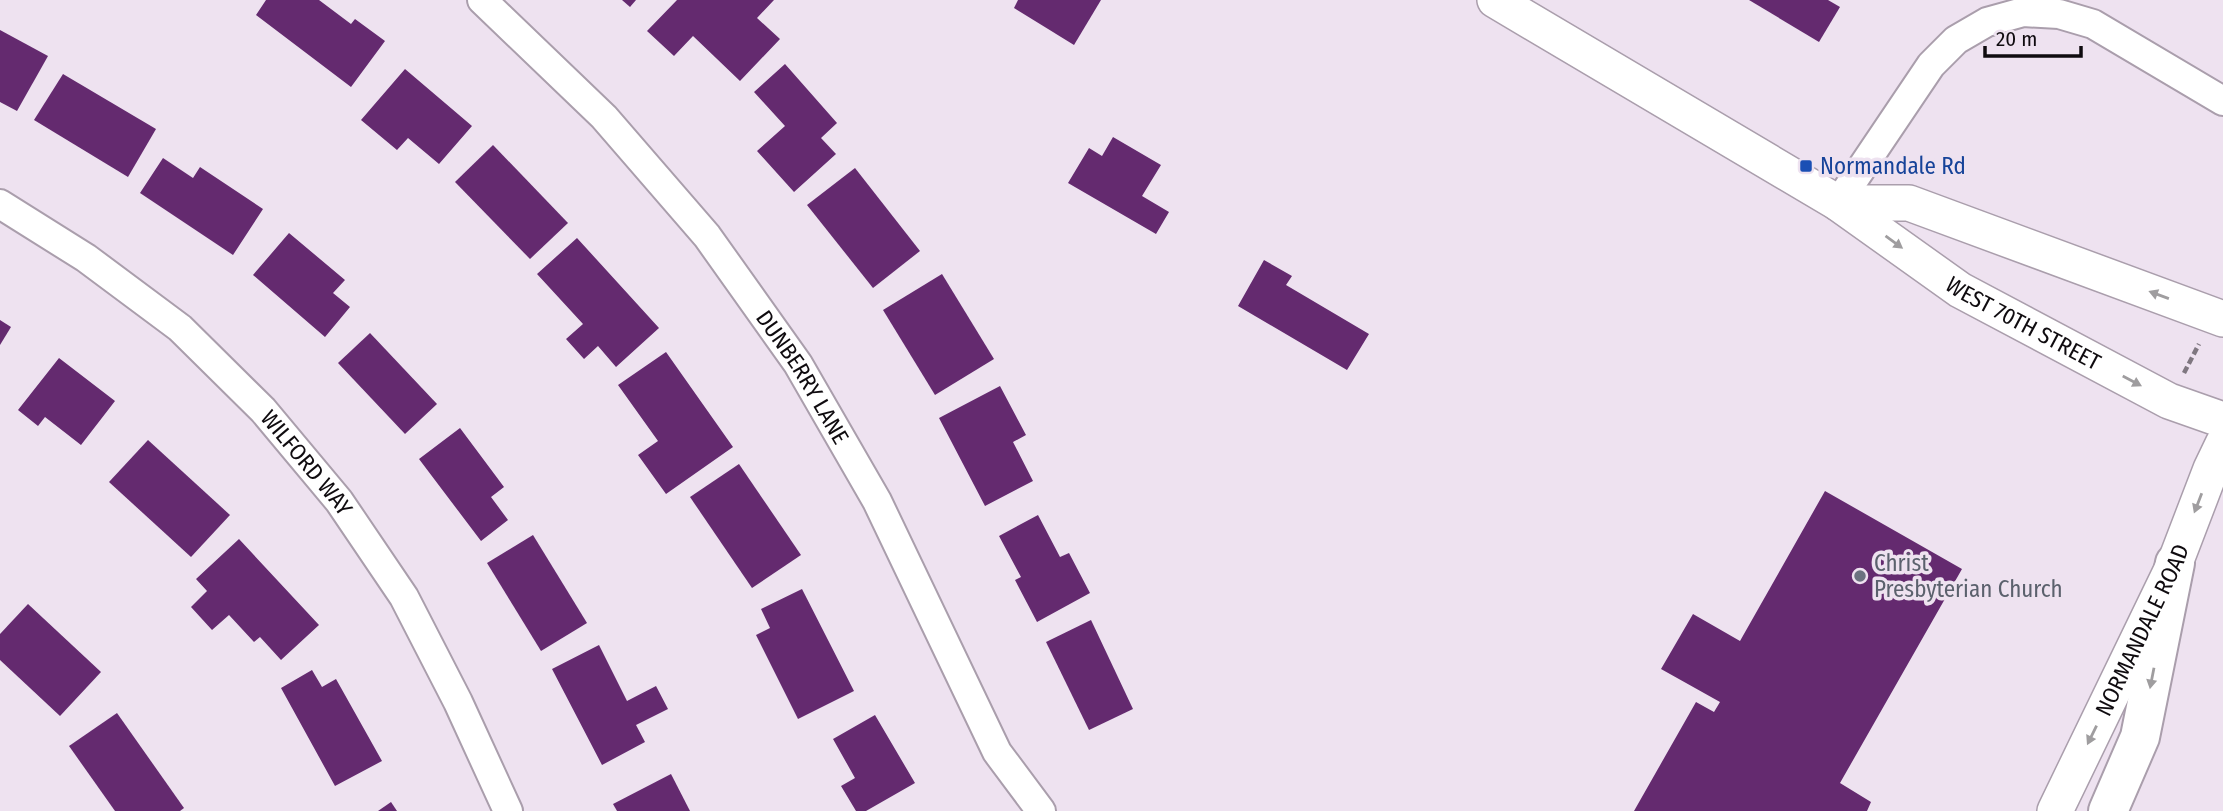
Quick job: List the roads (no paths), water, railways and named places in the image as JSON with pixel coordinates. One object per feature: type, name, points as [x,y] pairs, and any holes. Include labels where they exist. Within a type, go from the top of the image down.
[{"type":"highway","points":[[2108,811],[2140,737],[2175,563]]},
{"type":"street","name":"DUNBERRY LANE","points":[[482,0],[604,117],[699,226],[798,363],[877,501],[997,752],[1041,811]]},
{"type":"street","name":"WEST 70TH STREET","points":[[1495,0],[1838,202],[1960,290],[2169,401],[2223,421]]},
{"type":"street","points":[[1838,202],[1931,65],[1956,40],[1987,22],[2023,12],[2059,14],[2093,24],[2223,101]]},
{"type":"street","name":"WEST 70TH STREET","points":[[1838,202],[1909,203],[2223,319]]},
{"type":"street","name":"WILFORD WAY","points":[[0,204],[86,258],[180,328],[263,410],[339,501],[404,597],[458,702],[508,811]]},
{"type":"street","name":"NORMANDALE ROAD","points":[[2054,811],[2175,563],[2223,444]]},
{"type":"place","name":"Normandale Rd","points":[[1806,166]]},
{"type":"place","name":"Christ Presbyterian Church","points":[[1860,576]]}]
